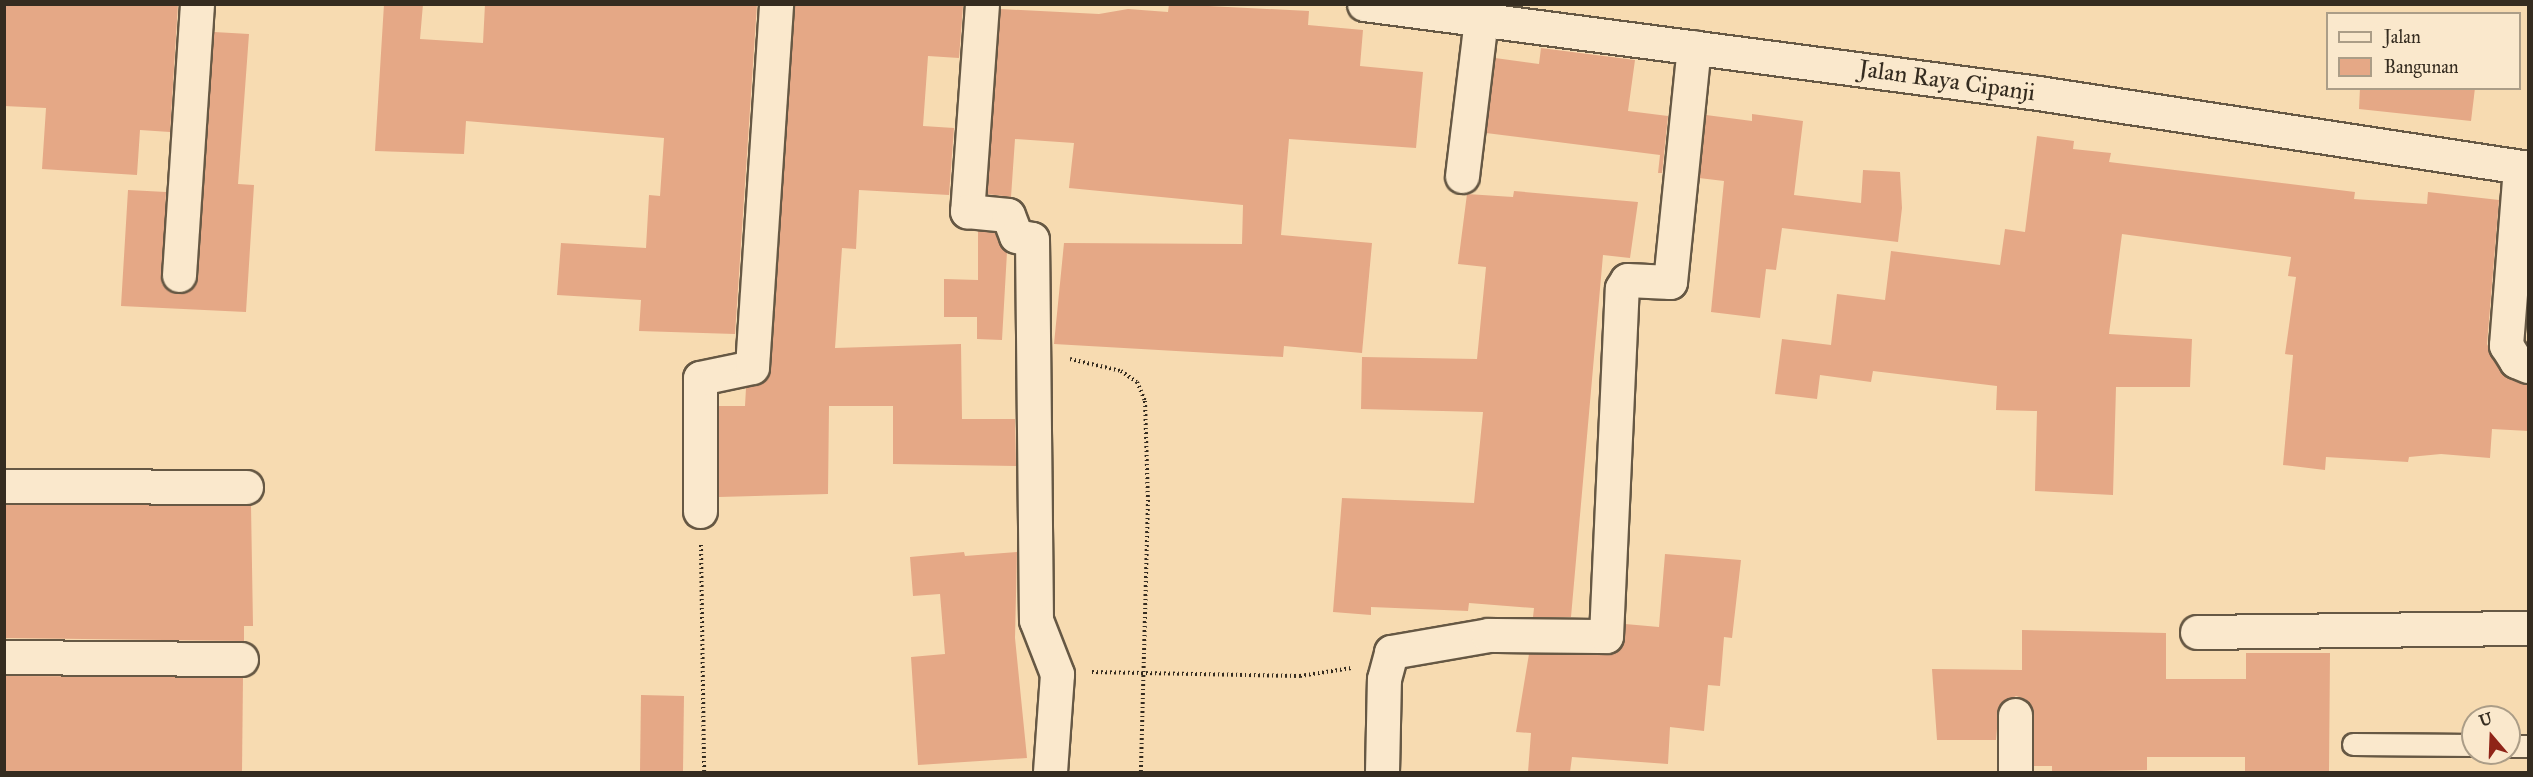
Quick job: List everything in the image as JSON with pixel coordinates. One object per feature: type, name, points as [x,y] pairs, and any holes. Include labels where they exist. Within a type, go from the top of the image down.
[{"type":"street","points":[[179,275],[197,4]]},
{"type":"street","points":[[700,525],[700,378],[752,367],[776,4]]},
{"type":"street","points":[[982,4],[967,211],[1008,215],[1016,236],[1032,239],[1036,620],[1057,674],[1050,772]]},
{"type":"street","name":"Jalan Raya Cipanji","points":[[1382,6],[1694,47],[2524,168]]},
{"type":"street","points":[[1462,176],[1481,20]]},
{"type":"street","points":[[1382,772],[1384,679],[1391,652],[1488,635],[1606,636],[1622,288],[1627,280],[1670,282],[1694,47]]},
{"type":"street","points":[[2524,168],[2506,345],[2516,361],[2529,366]]},
{"type":"street","points":[[4,486],[246,487]]},
{"type":"street","points":[[2197,632],[2529,628]]},
{"type":"street","points":[[4,657],[241,659]]},
{"type":"street","points":[[2015,715],[2015,772]]},
{"type":"lane","points":[[2353,744],[2461,745]]},
{"type":"path","points":[[1032,357],[1121,371],[1137,382],[1145,401],[1148,592],[1141,670],[1141,772]]},
{"type":"path","points":[[700,525],[704,772]]},
{"type":"path","points":[[1057,674],[1141,670],[1300,676],[1357,667],[1391,652]]},
{"type":"building","points":[[4,4],[178,4],[170,132],[140,130],[137,175],[42,169],[46,108],[4,106]]},
{"type":"building","points":[[384,4],[423,4],[420,39],[483,43],[485,4],[757,4],[735,334],[639,331],[641,300],[557,295],[561,243],[646,248],[649,195],[660,196],[664,138],[466,121],[464,154],[375,151]]},
{"type":"building","points":[[795,4],[963,6],[959,58],[928,56],[923,126],[954,128],[949,195],[859,190],[856,249],[842,248],[835,348],[961,344],[962,419],[1015,419],[1016,466],[893,464],[893,406],[829,406],[828,494],[719,497],[719,406],[745,406],[746,388],[766,380],[771,368]]},
{"type":"building","points":[[1169,4],[1309,11],[1308,25],[1363,30],[1360,66],[1423,72],[1416,148],[1289,139],[1281,235],[1372,243],[1362,353],[1284,346],[1283,357],[1054,344],[1064,243],[1242,244],[1243,205],[1069,188],[1074,143],[1015,139],[1011,197],[987,194],[1000,9],[1099,14],[1128,9],[1168,12]]},
{"type":"building","points":[[214,32],[249,34],[238,184],[254,185],[246,312],[121,306],[128,190],[166,192],[162,284],[178,294],[188,291],[198,277]]},
{"type":"building","points":[[1541,48],[1635,60],[1628,111],[1668,116],[1662,173],[1658,173],[1660,155],[1486,133],[1495,58],[1539,64]]},
{"type":"building","points":[[2360,90],[2475,90],[2471,121],[2359,109]]},
{"type":"building","points":[[1752,114],[1803,121],[1794,195],[1861,203],[1863,170],[1900,172],[1902,208],[1898,242],[1782,228],[1776,270],[1766,269],[1760,318],[1711,312],[1724,181],[1699,178],[1706,115],[1752,121]]},
{"type":"building","points":[[2037,136],[2074,141],[2073,149],[2111,153],[2109,162],[2355,192],[2354,199],[2427,204],[2428,192],[2499,200],[2487,344],[2501,371],[2529,384],[2529,431],[2492,429],[2490,458],[2441,454],[2409,457],[2408,462],[2326,457],[2325,470],[2283,465],[2293,355],[2285,354],[2296,277],[2288,276],[2291,257],[2122,234],[2109,334],[2192,339],[2190,387],[2116,387],[2113,495],[2035,491],[2037,411],[1996,410],[1997,386],[1873,371],[1871,382],[1820,375],[1817,399],[1775,394],[1782,339],[1831,345],[1837,294],[1885,300],[1891,251],[2000,265],[2005,229],[2025,232]]},
{"type":"building","points":[[1514,191],[1638,202],[1630,258],[1603,255],[1571,617],[1533,617],[1534,608],[1469,603],[1468,611],[1371,607],[1371,615],[1333,612],[1342,498],[1474,503],[1483,412],[1361,409],[1362,357],[1477,359],[1486,267],[1458,264],[1467,194],[1513,197]]},
{"type":"building","points":[[978,231],[995,233],[1007,252],[1002,340],[977,339],[977,317],[944,317],[944,279],[978,280]]},
{"type":"building","points":[[4,505],[251,505],[253,626],[244,626],[244,641],[4,638]]},
{"type":"building","points":[[964,552],[965,556],[1017,552],[1015,638],[1027,758],[918,765],[911,657],[945,654],[940,594],[913,596],[910,557]]},
{"type":"building","points":[[1665,554],[1741,560],[1732,638],[1724,637],[1720,686],[1708,685],[1704,731],[1670,727],[1668,764],[1572,757],[1570,772],[1528,772],[1531,733],[1516,732],[1529,654],[1606,655],[1622,645],[1625,624],[1659,627]]},
{"type":"building","points":[[2022,630],[2166,633],[2166,679],[2246,679],[2246,653],[2330,653],[2329,772],[2245,772],[2245,757],[2147,757],[2147,770],[2052,772],[2052,766],[2034,766],[2034,714],[2025,699],[2016,696],[1999,706],[1996,740],[1937,740],[1932,669],[2022,670]]},
{"type":"building","points":[[4,676],[243,677],[242,772],[4,772]]},
{"type":"building","points":[[641,695],[684,696],[683,771],[640,771]]}]
